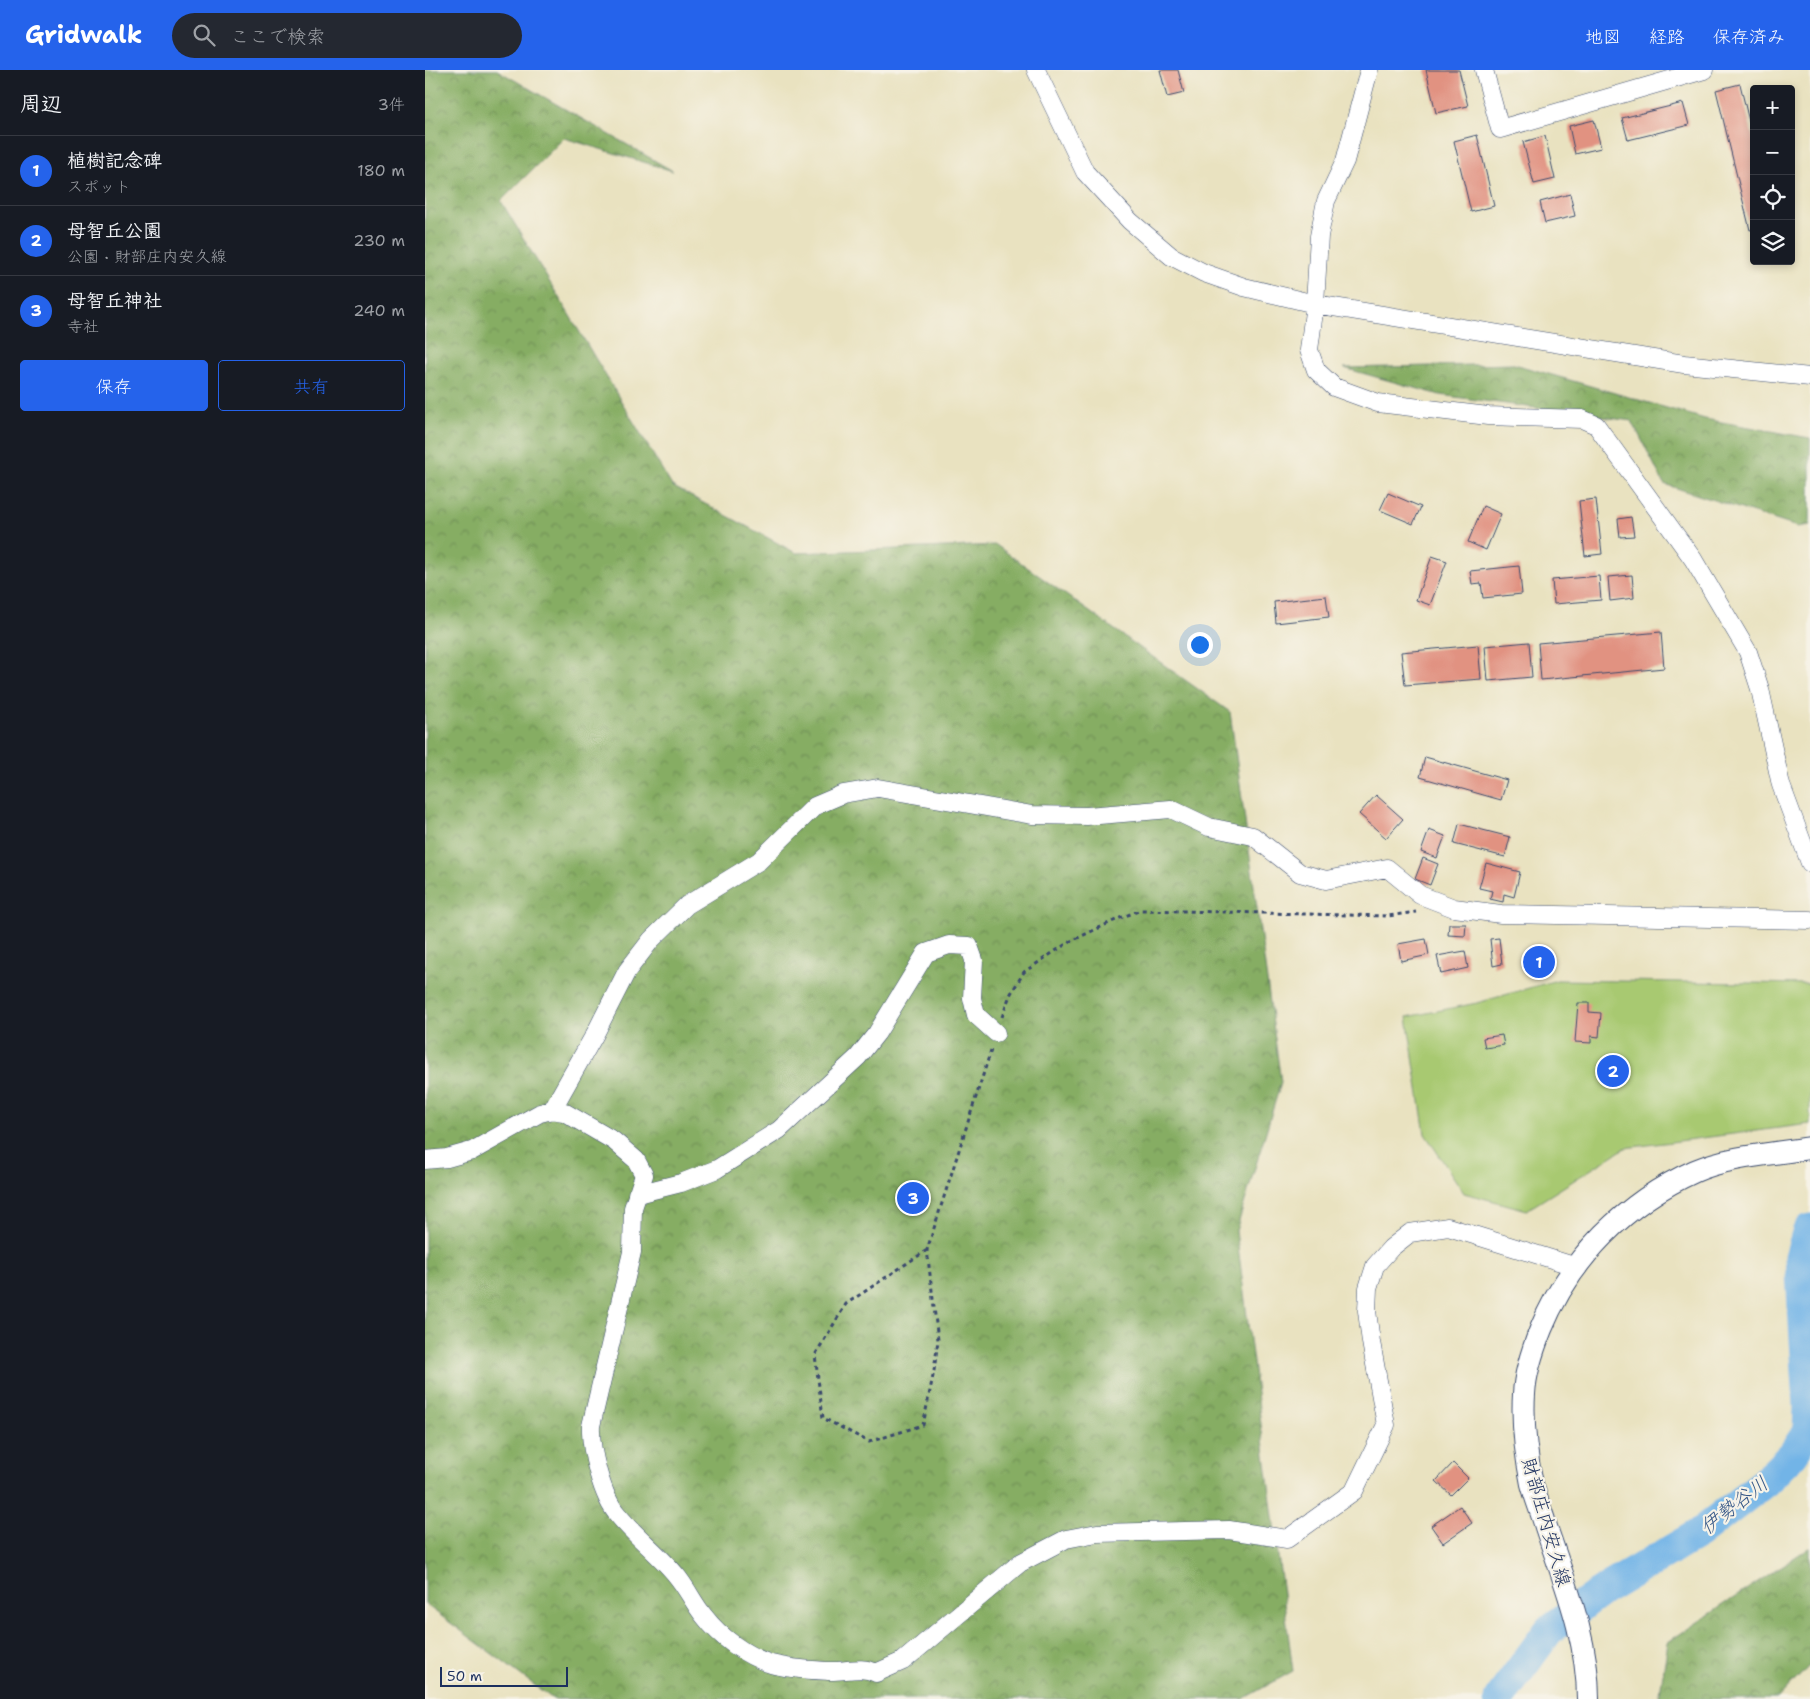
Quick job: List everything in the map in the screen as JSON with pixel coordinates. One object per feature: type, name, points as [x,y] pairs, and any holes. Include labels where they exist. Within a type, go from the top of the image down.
[{"type":"main road","name":"財部庄内安久線","points":[[1588,1699],[1587,1663],[1580,1628],[1533,1487],[1524,1432],[1524,1393],[1533,1350],[1551,1304],[1574,1266],[1597,1240],[1655,1192],[1697,1170],[1732,1161],[1810,1148]]},
{"type":"street","points":[[1037,70],[1085,172],[1130,221],[1171,256],[1204,273],[1244,287],[1315,304],[1684,364],[1810,377]]},
{"type":"street","points":[[1369,70],[1345,161],[1325,201],[1319,236],[1315,304],[1309,350],[1311,361],[1334,387],[1378,402],[1414,409],[1488,416],[1581,419],[1595,425],[1693,559],[1748,652],[1761,689],[1781,785],[1810,862]]},
{"type":"street","points":[[1484,70],[1500,129],[1704,70]]},
{"type":"street","points":[[552,1110],[595,1034],[627,971],[651,940],[687,905],[759,861],[815,806],[843,794],[878,788],[1032,816],[1087,816],[1171,809],[1209,827],[1253,836],[1300,873],[1326,880],[1387,868],[1420,895],[1455,908],[1510,914],[1810,920]]},
{"type":"street","points":[[637,1194],[681,1183],[717,1169],[779,1130],[859,1057],[877,1033],[926,952],[949,945],[969,946],[974,960],[972,998],[976,1015],[996,1033]]},
{"type":"street","points":[[425,1160],[447,1158],[472,1151],[540,1113],[552,1110],[564,1112],[614,1141],[636,1160],[644,1175],[633,1208],[632,1252],[591,1426],[591,1442],[599,1475],[616,1514],[677,1576],[704,1617],[723,1636],[745,1652],[771,1664],[830,1671],[868,1669],[876,1673],[903,1661],[1020,1563],[1066,1539],[1097,1533],[1229,1530],[1287,1539],[1354,1491],[1386,1425],[1371,1342],[1367,1311],[1368,1288],[1375,1266],[1391,1248],[1410,1234],[1448,1227],[1574,1266]]},
{"type":"path","points":[[927,1250],[847,1304],[815,1355],[823,1418],[869,1442],[923,1425],[935,1371],[938,1340],[927,1250],[996,1033],[1010,995],[1024,972],[1069,942],[1141,910],[1388,916],[1455,908]]},
{"type":"green space","points":[[425,70],[497,70],[673,171],[564,138],[501,201],[672,486],[796,553],[996,545],[1230,712],[1281,1082],[1236,1231],[1293,1671],[1243,1699],[553,1699],[425,1604]]},
{"type":"green space","points":[[1514,364],[1705,419],[1810,438],[1810,525],[1797,527],[1664,484],[1632,421],[1440,395],[1344,368]]},
{"type":"green space","points":[[1557,980],[1810,984],[1810,1124],[1625,1148],[1527,1210],[1464,1193],[1425,1134],[1407,1017],[1477,1003]]},
{"type":"green space","points":[[1810,1547],[1810,1665],[1778,1699],[1659,1699],[1668,1642]]},
{"type":"building","points":[[1160,70],[1178,70],[1184,93],[1167,97]]},
{"type":"building","points":[[1426,70],[1459,70],[1468,106],[1436,113]]},
{"type":"building","points":[[1740,84],[1750,125],[1750,230],[1716,90]]},
{"type":"building","points":[[1683,103],[1689,125],[1628,140],[1622,118]]},
{"type":"building","points":[[1594,120],[1601,148],[1575,154],[1569,126]]},
{"type":"building","points":[[1477,135],[1494,206],[1471,212],[1454,141]]},
{"type":"building","points":[[1545,136],[1555,179],[1534,184],[1523,142]]},
{"type":"building","points":[[1570,194],[1575,216],[1545,223],[1540,202]]},
{"type":"building","points":[[1388,493],[1421,507],[1413,524],[1380,510]]},
{"type":"building","points":[[1596,499],[1602,554],[1585,556],[1579,501]]},
{"type":"building","points":[[1483,506],[1501,514],[1486,550],[1468,542]]},
{"type":"building","points":[[1631,517],[1634,536],[1620,537],[1618,519]]},
{"type":"building","points":[[1432,556],[1447,561],[1430,605],[1416,600]]},
{"type":"building","points":[[1519,566],[1522,594],[1483,598],[1481,583],[1472,584],[1470,571]]},
{"type":"building","points":[[1632,575],[1634,598],[1610,601],[1608,577]]},
{"type":"building","points":[[1599,576],[1601,600],[1554,604],[1552,580]]},
{"type":"building","points":[[1326,596],[1329,617],[1276,623],[1274,602]]},
{"type":"building","points":[[1661,632],[1664,668],[1541,680],[1538,643]]},
{"type":"building","points":[[1529,642],[1532,677],[1488,681],[1485,646]]},
{"type":"building","points":[[1478,645],[1481,679],[1405,685],[1401,652]]},
{"type":"building","points":[[1425,757],[1507,780],[1501,800],[1420,777]]},
{"type":"building","points":[[1376,795],[1403,819],[1386,838],[1359,814]]},
{"type":"building","points":[[1459,824],[1510,837],[1505,857],[1454,844]]},
{"type":"building","points":[[1429,830],[1445,836],[1437,858],[1421,852]]},
{"type":"building","points":[[1423,858],[1438,864],[1430,885],[1415,879]]},
{"type":"building","points":[[1486,863],[1520,872],[1514,897],[1504,894],[1503,902],[1490,899],[1492,891],[1479,888]]},
{"type":"building","points":[[1449,924],[1466,924],[1465,936],[1448,935]]},
{"type":"building","points":[[1499,938],[1502,964],[1493,966],[1490,939]]},
{"type":"building","points":[[1426,939],[1429,955],[1401,961],[1398,944]]},
{"type":"building","points":[[1465,951],[1468,968],[1441,974],[1437,956]]},
{"type":"building","points":[[1578,1003],[1589,1003],[1589,1012],[1601,1013],[1599,1037],[1591,1036],[1591,1043],[1575,1042]]},
{"type":"building","points":[[1502,1035],[1504,1045],[1485,1048],[1483,1038]]},
{"type":"building","points":[[1453,1463],[1468,1478],[1451,1495],[1436,1481]]},
{"type":"building","points":[[1460,1506],[1472,1523],[1443,1543],[1431,1526]]},
{"type":"waterway","name":"伊勢谷川","points":[[1499,1699],[1549,1630],[1602,1591],[1698,1534],[1765,1482],[1793,1454],[1808,1431],[1809,1406],[1800,1257],[1810,1229]]},
{"type":"place","name":"植樹記念碑","points":[[1539,962]]},
{"type":"place","name":"母智丘公園","points":[[1613,1071]]},
{"type":"place","name":"母智丘神社","points":[[913,1198]]}]
